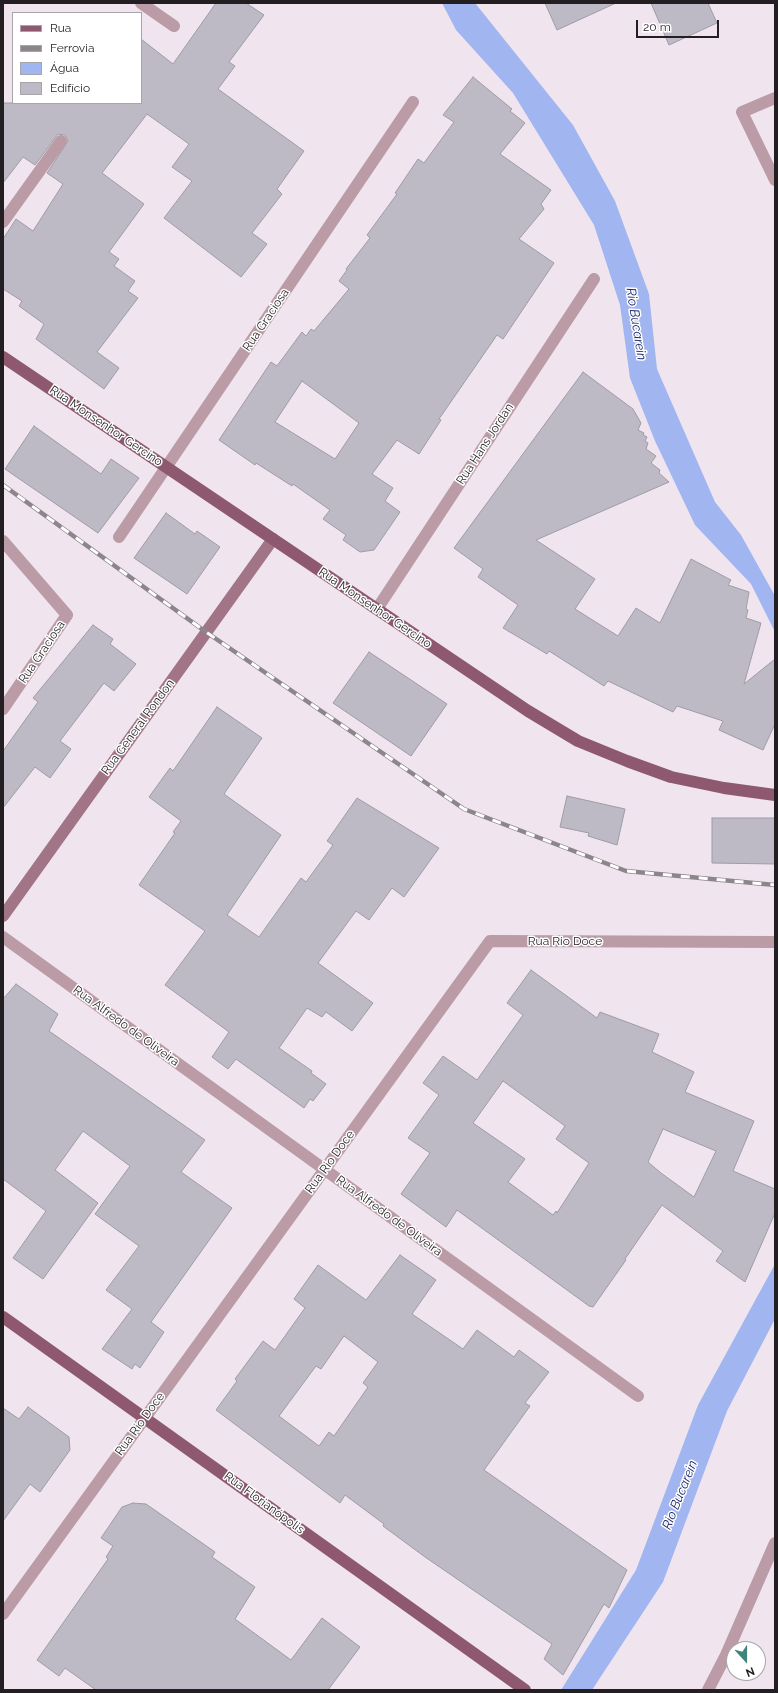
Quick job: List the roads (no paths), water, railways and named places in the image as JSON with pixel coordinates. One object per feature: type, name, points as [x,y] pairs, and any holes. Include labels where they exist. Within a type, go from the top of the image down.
[{"type":"main road","name":"Rua Monsenhor Gercino","points":[[3,357],[528,711],[578,741],[671,777],[724,788],[775,795]]},
{"type":"main road","name":"Rua Florianópolis","points":[[3,1317],[526,1690]]},
{"type":"street","points":[[141,3],[174,26]]},
{"type":"street","points":[[775,98],[742,112],[775,180]]},
{"type":"street","name":"Rua Graciosa","points":[[119,537],[413,102]]},
{"type":"street","points":[[3,222],[61,141]]},
{"type":"street","name":"Rua Hans Jordan","points":[[377,609],[594,279]]},
{"type":"street","name":"Rua General Rondon","points":[[3,916],[273,539]]},
{"type":"street","name":"Rua Graciosa","points":[[3,541],[67,615],[3,709]]},
{"type":"street","name":"Rua Alfredo de Oliveira","points":[[3,937],[638,1396]]},
{"type":"street","name":"Rua Rio Doce","points":[[3,1614],[490,941],[775,942]]},
{"type":"street","points":[[708,1690],[726,1655],[775,1543]]},
{"type":"water","name":"Rio Bucarein","points":[[442,3],[475,3],[573,125],[615,201],[649,294],[657,369],[715,502],[741,535],[775,596],[775,632],[751,584],[695,525],[655,441],[630,378],[620,305],[594,225],[513,93],[456,30]]},
{"type":"water","name":"Rio Bucarein","points":[[775,1264],[775,1319],[727,1411],[663,1582],[592,1690],[561,1690],[636,1570],[698,1405]]},
{"type":"railway","points":[[3,485],[206,632],[464,809],[626,871],[775,885]]}]
